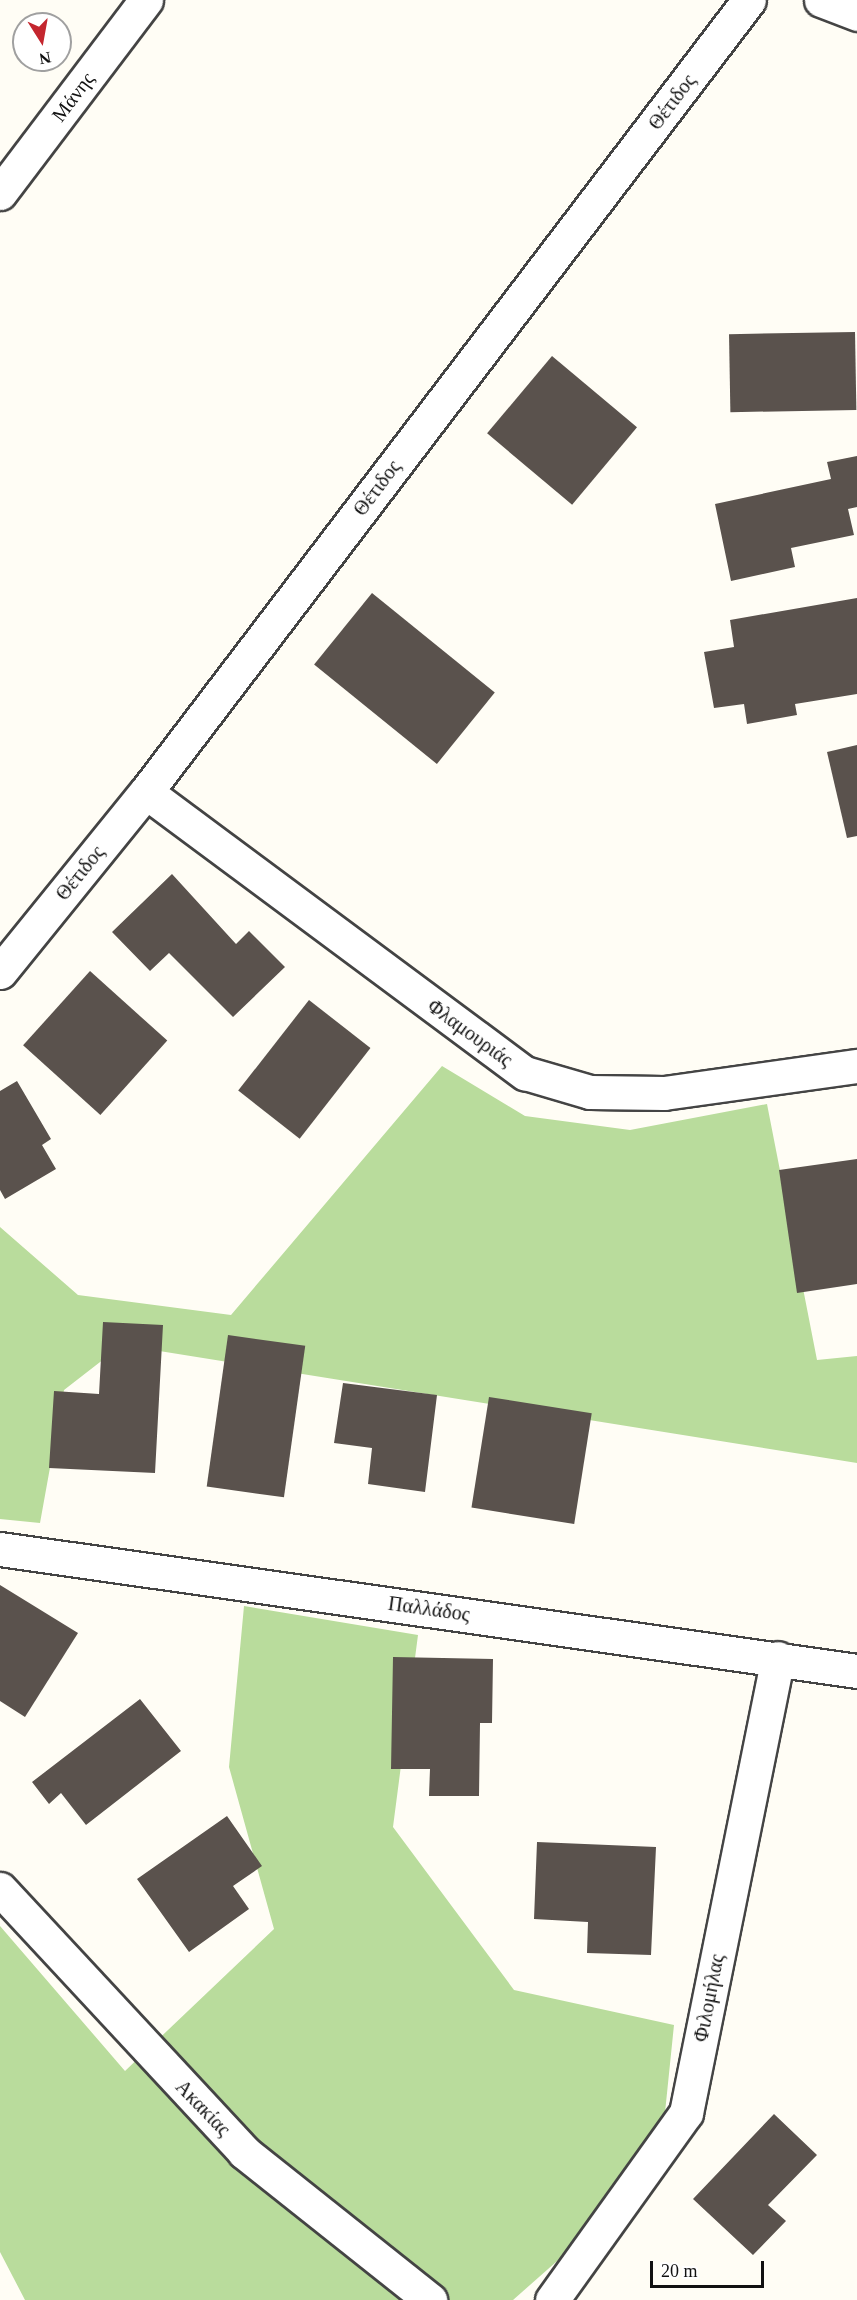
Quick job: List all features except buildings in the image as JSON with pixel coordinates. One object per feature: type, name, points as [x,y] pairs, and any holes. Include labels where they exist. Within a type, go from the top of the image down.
[{"type":"street","name":"Μάνης","points":[[0,194],[146,0]]},
{"type":"street","name":"Θέτιδος","points":[[0,972],[146,792],[749,0]]},
{"type":"street","points":[[821,0],[857,14]]},
{"type":"street","name":"Φλαμουριάς","points":[[146,792],[525,1073],[590,1092],[664,1093],[857,1065]]},
{"type":"street","name":"Παλλάδος","points":[[0,1549],[857,1671]]},
{"type":"street","name":"Φιλομήλας","points":[[552,2300],[686,2113],[778,1658]]},
{"type":"street","name":"Ακακίας","points":[[0,1889],[244,2152],[430,2300]]},
{"type":"green space","points":[[442,1066],[525,1116],[630,1130],[767,1104],[817,1360],[857,1356],[857,1463],[122,1345],[64,1390],[40,1523],[0,1519],[0,1227],[78,1295],[231,1315]]},
{"type":"green space","points":[[244,1606],[418,1635],[393,1827],[514,1990],[674,2025],[659,2171],[513,2300],[25,2300],[0,2252],[0,1926],[125,2071],[274,1929],[229,1767]]}]
